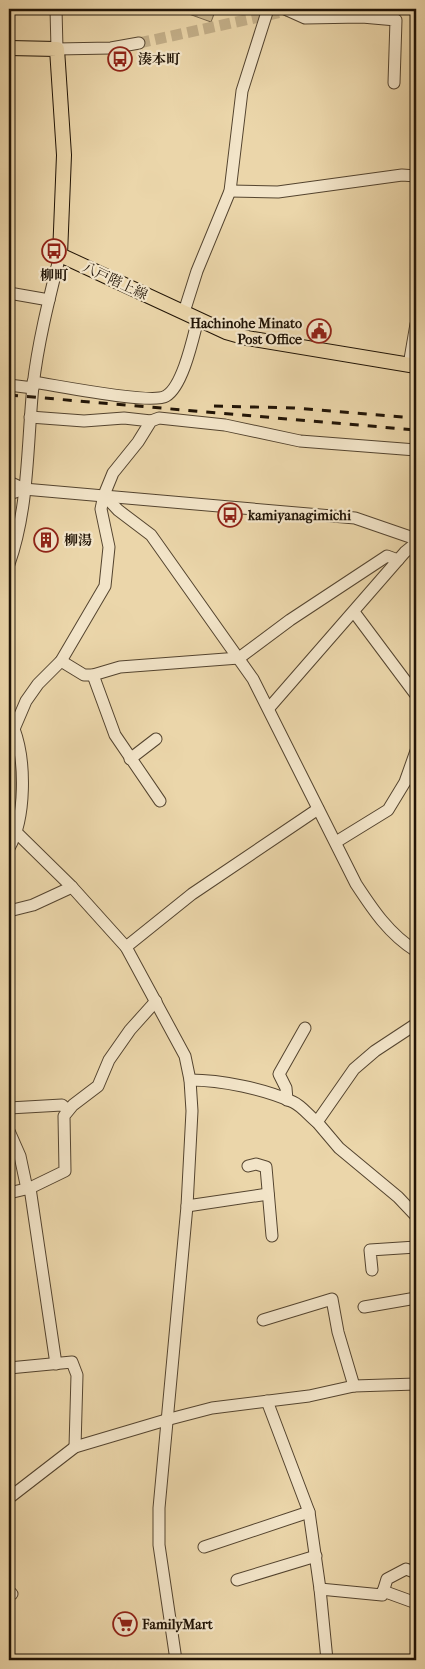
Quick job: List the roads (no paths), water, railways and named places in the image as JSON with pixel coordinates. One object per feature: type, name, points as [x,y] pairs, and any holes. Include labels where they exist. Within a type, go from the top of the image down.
[{"type":"main road","points":[[9,48],[57,49],[64,155],[60,255]]},
{"type":"main road","name":"八戸階上線","points":[[60,255],[198,319],[247,338],[413,366]]},
{"type":"street","points":[[56,9],[57,49],[111,48],[139,43]]},
{"type":"street","points":[[184,312],[197,270],[230,191],[242,92],[268,9]]},
{"type":"street","points":[[285,9],[305,18],[376,13],[396,20],[394,83]]},
{"type":"street","points":[[230,191],[278,192],[402,175],[416,176]]},
{"type":"street","points":[[9,564],[18,538],[40,334],[60,255]]},
{"type":"street","points":[[9,293],[49,300]]},
{"type":"street","points":[[9,385],[33,385],[129,396],[162,398],[168,396],[180,378],[198,319]]},
{"type":"street","points":[[413,366],[416,324]]},
{"type":"street","points":[[30,417],[84,421],[124,418],[151,420],[159,418],[216,424],[300,441],[416,450]]},
{"type":"street","points":[[9,848],[17,833],[23,768],[20,744],[11,728],[38,684],[61,661],[105,586],[108,547],[101,509],[104,496],[113,473],[138,442],[151,420]]},
{"type":"street","points":[[9,482],[24,489],[354,518],[414,536],[398,560],[269,708]]},
{"type":"street","points":[[9,494],[24,489]]},
{"type":"street","points":[[104,496],[118,510],[151,535],[238,658],[269,708],[356,884],[374,912],[388,928],[416,951]]},
{"type":"street","points":[[61,661],[84,675],[92,675],[120,667],[238,658],[298,615],[387,556],[398,560]]},
{"type":"street","points":[[354,612],[416,695]]},
{"type":"street","points":[[92,675],[115,735],[160,801]]},
{"type":"street","points":[[130,759],[156,739]]},
{"type":"street","points":[[336,842],[388,810],[405,782],[416,751]]},
{"type":"street","points":[[126,947],[192,894],[318,809]]},
{"type":"street","points":[[17,833],[72,887],[126,947],[186,1056],[192,1111],[186,1206],[166,1420],[159,1545],[176,1660]]},
{"type":"street","points":[[9,911],[33,905],[72,887]]},
{"type":"street","points":[[9,1193],[29,1188],[65,1171],[64,1116],[68,1110],[98,1086],[109,1060],[130,1030],[156,1001]]},
{"type":"street","points":[[317,1122],[354,1069],[375,1051],[416,1024]]},
{"type":"street","points":[[287,1100],[286,1088],[278,1074],[304,1028]]},
{"type":"street","points":[[190,1080],[212,1080],[294,1103],[317,1122],[340,1148],[398,1197],[416,1216]]},
{"type":"street","points":[[9,1108],[62,1104],[68,1110]]},
{"type":"street","points":[[9,1131],[20,1156],[29,1188],[56,1364]]},
{"type":"street","points":[[248,1166],[256,1164],[266,1167],[272,1236]]},
{"type":"street","points":[[186,1206],[268,1194]]},
{"type":"street","points":[[372,1270],[370,1250],[416,1247]]},
{"type":"street","points":[[364,1307],[416,1298]]},
{"type":"street","points":[[263,1320],[332,1299],[338,1332],[354,1386]]},
{"type":"street","points":[[9,1368],[72,1362],[77,1375],[75,1447]]},
{"type":"street","points":[[9,1498],[75,1447],[166,1420],[212,1408],[309,1396],[354,1386],[416,1384]]},
{"type":"street","points":[[268,1401],[309,1512],[316,1556],[327,1660]]},
{"type":"street","points":[[204,1547],[309,1512]]},
{"type":"street","points":[[237,1580],[316,1556]]},
{"type":"street","points":[[320,1589],[382,1595],[387,1579],[406,1569],[416,1573]]},
{"type":"street","points":[[383,1591],[416,1604]]},
{"type":"tunnel","points":[[139,43],[296,9]]},
{"type":"railway","points":[[9,395],[416,430]]},
{"type":"railway","points":[[214,406],[294,408],[416,418]]},
{"type":"place","name":"湊本町","points":[[120,59]]},
{"type":"place","name":"柳町","points":[[54,251]]},
{"type":"place","name":"Hachinohe Minato Post Office","points":[[319,331]]},
{"type":"place","name":"kamiyanagimichi","points":[[230,515]]},
{"type":"place","name":"柳湯","points":[[46,540]]},
{"type":"place","name":"FamilyMart","points":[[125,1624]]}]
